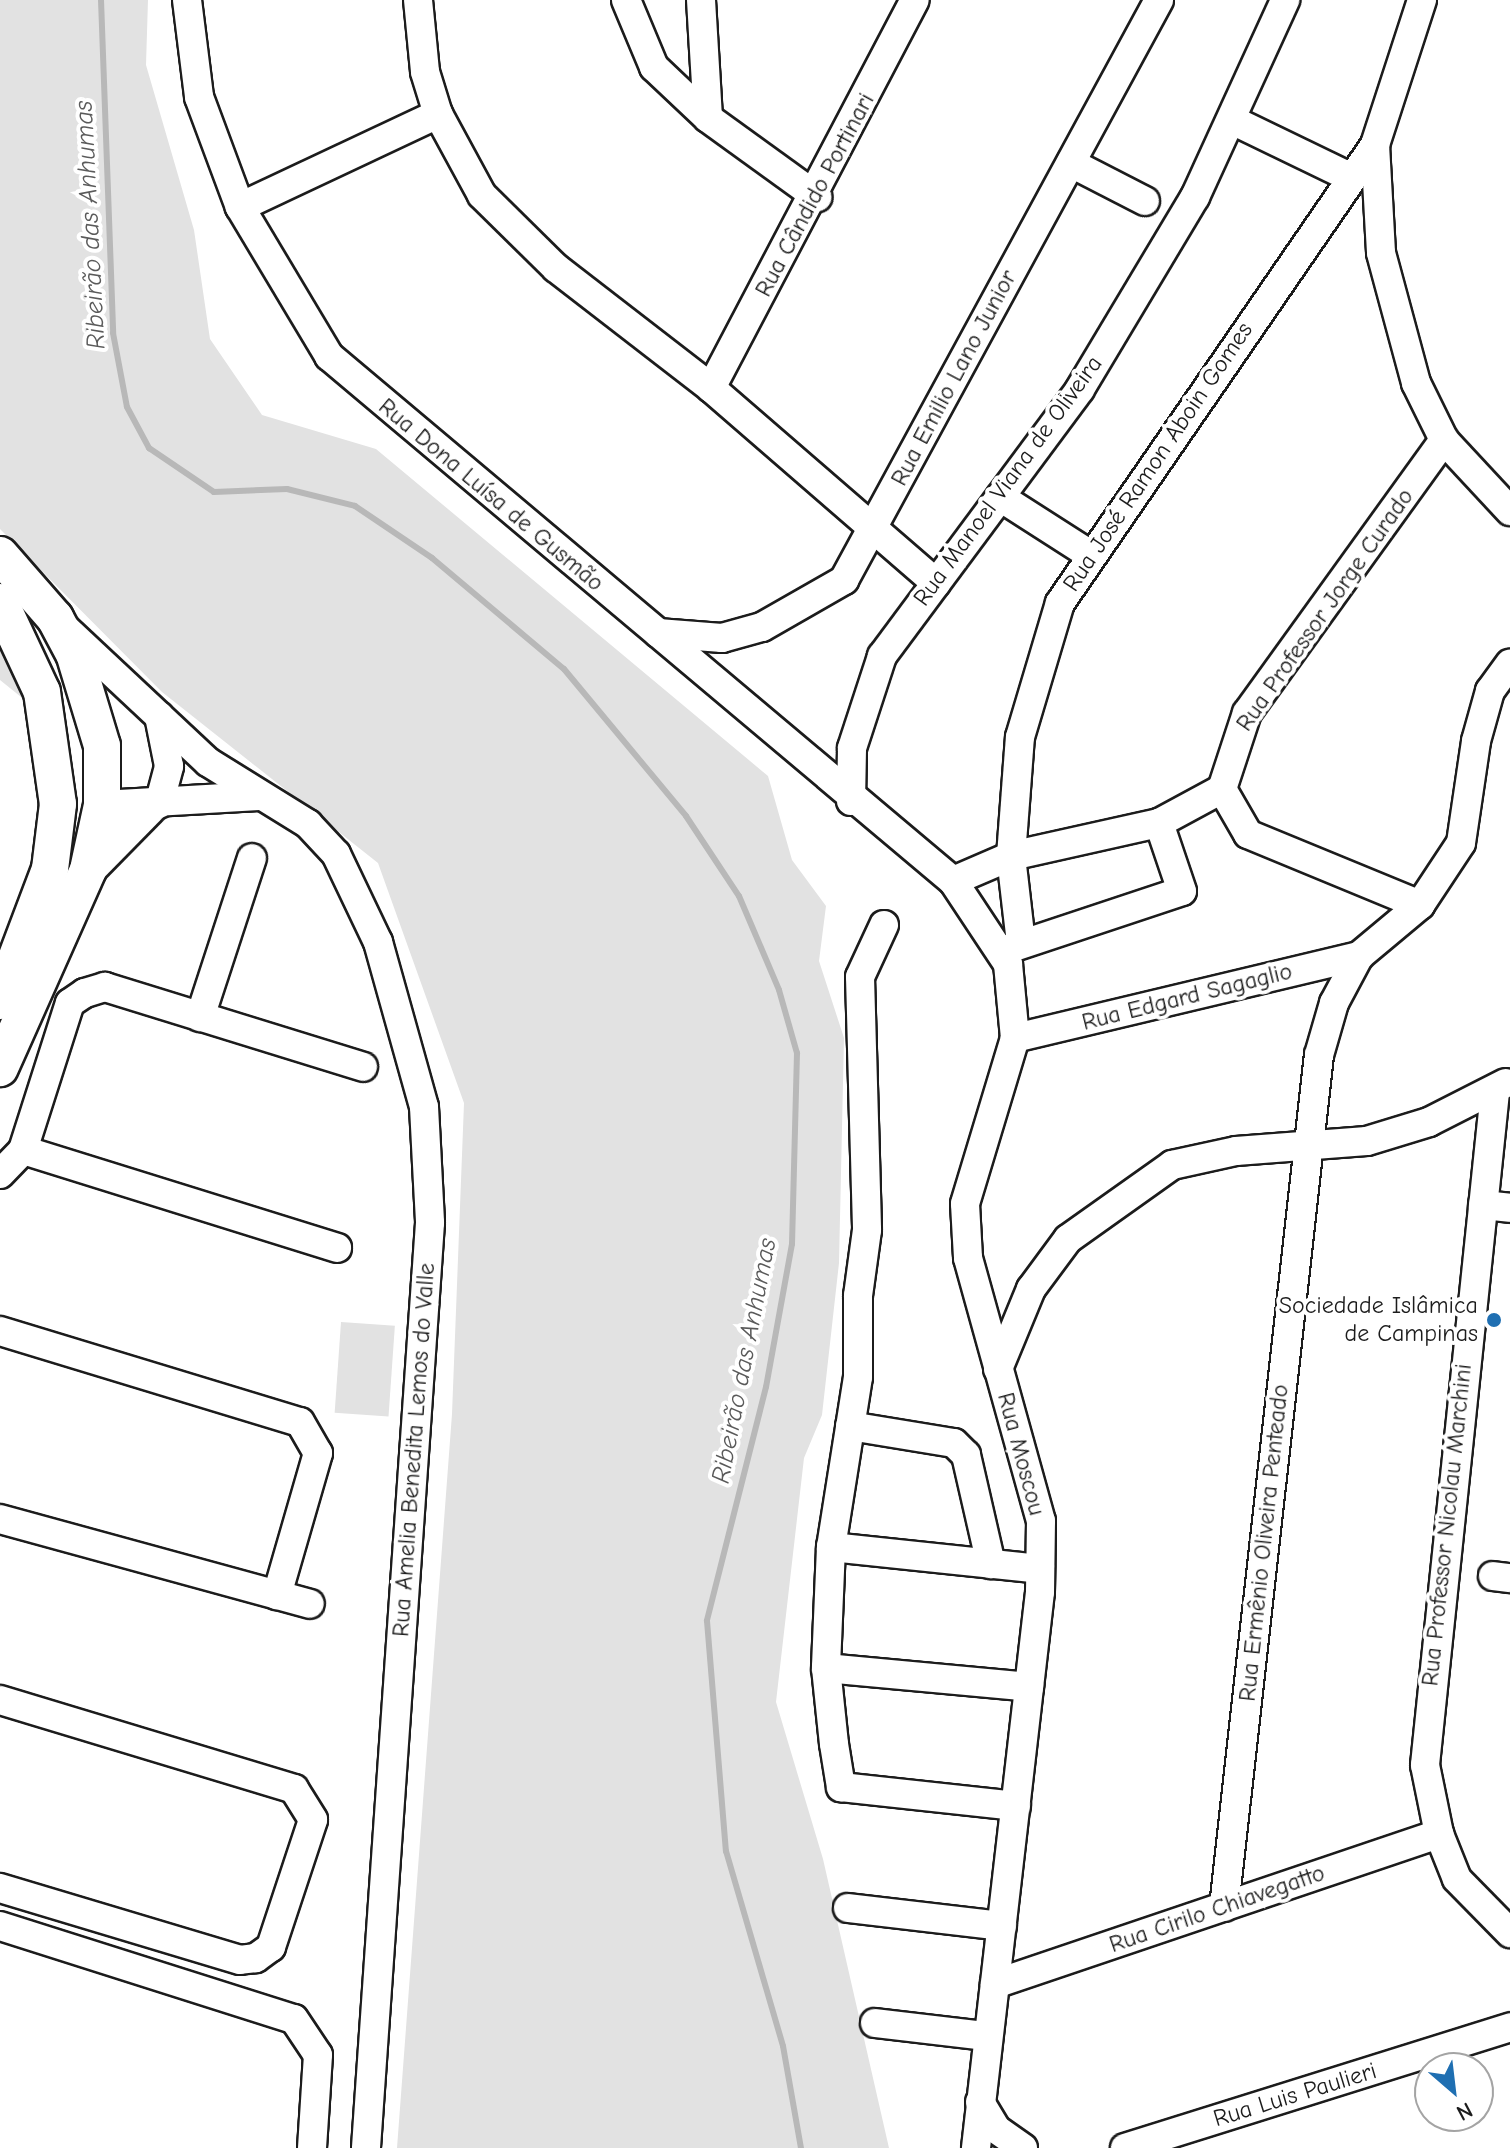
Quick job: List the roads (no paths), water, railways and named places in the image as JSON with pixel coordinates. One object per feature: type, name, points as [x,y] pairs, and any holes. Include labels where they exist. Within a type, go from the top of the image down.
[{"type":"main road","points":[[0,555],[55,618],[87,688],[102,746],[102,805],[88,870],[0,1068]]},
{"type":"main road","points":[[0,602],[42,692],[57,766],[50,869],[0,1001]]},
{"type":"main road","points":[[57,766],[76,796],[102,805]]},
{"type":"main road","points":[[88,870],[114,834],[154,806]]},
{"type":"street","name":"Rua Dona Luísa de Gusmão","points":[[187,0],[199,97],[240,207],[282,288],[345,373],[658,633],[851,801],[953,881]]},
{"type":"street","points":[[418,0],[420,44],[438,114],[482,195],[556,268],[711,388],[936,583]]},
{"type":"street","points":[[626,0],[654,67],[708,118],[817,197]]},
{"type":"street","points":[[701,0],[708,118]]},
{"type":"street","name":"Rua Cândido Portinari","points":[[711,388],[817,197],[915,0]]},
{"type":"street","name":"Rua Emilio Lano Junior","points":[[658,633],[722,638],[798,610],[844,580],[1159,0]]},
{"type":"street","name":"Rua Manoel Viana de Oliveira","points":[[851,801],[852,748],[876,669],[1080,389],[1234,121],[1285,0]]},
{"type":"street","points":[[1422,0],[1375,145],[1381,253],[1416,383],[1444,440],[1510,511]]},
{"type":"street","points":[[240,207],[438,114]]},
{"type":"street","points":[[1234,121],[1348,176]]},
{"type":"street","name":"Rua José Ramon Aboin Gomes","points":[[1159,823],[1182,891],[1016,946],[1011,856],[1032,678],[1060,603],[1089,554],[1348,176],[1375,145]]},
{"type":"street","points":[[1071,163],[1145,201]]},
{"type":"street","name":"Rua Professor Jorge Curado","points":[[1222,789],[1247,713],[1444,440]]},
{"type":"street","points":[[1000,497],[1089,554]]},
{"type":"street","name":"Rua Amelia Benedita Lemos do Valle","points":[[55,618],[208,762],[271,798],[336,854],[359,897],[406,1032],[432,1167],[366,2148]]},
{"type":"street","name":"Rua Ermênio Oliveira Penteado","points":[[1224,1907],[1319,1055],[1334,1003],[1359,956],[1420,905],[1461,843],[1476,741],[1490,691],[1510,663]]},
{"type":"street","points":[[154,806],[169,766],[159,715]]},
{"type":"street","points":[[953,881],[1011,856],[1159,823],[1222,789],[1248,834],[1420,905]]},
{"type":"street","points":[[102,805],[154,806],[205,795],[271,798]]},
{"type":"street","points":[[200,1017],[252,858]]},
{"type":"street","name":"Rua Moscou","points":[[953,881],[979,912],[1014,985],[1015,1038],[965,1204],[968,1258],[1041,1521],[1040,1569],[1029,1687],[995,1984],[985,2036],[976,2148]]},
{"type":"street","points":[[884,925],[860,977],[867,1230],[850,1426],[831,1547],[826,1668],[841,1787],[1016,1806]]},
{"type":"street","name":"Rua Edgard Sagaglio","points":[[1015,1038],[1359,956]]},
{"type":"street","points":[[1014,985],[1058,1028]]},
{"type":"street","points":[[0,1174],[23,1150],[70,1003],[105,987],[363,1067]]},
{"type":"street","points":[[998,1369],[1031,1289],[1068,1239],[1116,1200],[1172,1165],[1236,1151],[1307,1148],[1367,1141],[1502,1086]]},
{"type":"street","name":"Rua Professor Nicolau Marchini","points":[[1502,1086],[1497,1206],[1426,1708],[1425,1765],[1439,1834],[1457,1879],[1510,1933]]},
{"type":"street","points":[[23,1150],[337,1248]]},
{"type":"street","points":[[0,1331],[300,1422],[318,1453],[277,1595]]},
{"type":"street","points":[[850,1426],[954,1443],[966,1455],[991,1564]]},
{"type":"street","points":[[0,1519],[310,1604]]},
{"type":"street","points":[[831,1547],[1040,1569]]},
{"type":"street","points":[[826,1668],[1029,1687]]},
{"type":"street","points":[[0,1700],[294,1789],[313,1820],[271,1947],[256,1958],[240,1960],[0,1888]]},
{"type":"street","name":"Rua Cirilo Chiavegatto","points":[[995,1984],[1439,1834]]},
{"type":"street","points":[[848,1908],[1002,1926]]},
{"type":"street","points":[[0,1926],[294,2019],[318,2055],[312,2148]]},
{"type":"street","points":[[875,2023],[985,2036]]},
{"type":"street","name":"Rua Luis Paulieri","points":[[1125,2148],[1510,2027]]},
{"type":"street","points":[[980,2102],[996,2129],[1023,2148]]},
{"type":"waterway","name":"Ribeirão das Anhumas","points":[[101,0],[113,333],[127,407],[149,448],[214,492],[287,489],[355,506],[432,558],[564,669],[686,816],[739,896],[779,990],[797,1053],[792,1244],[766,1387],[707,1621],[726,1851],[783,2046],[801,2148]]},
{"type":"place","name":"Sociedade Islâmica de Campinas","points":[[1494,1320]]}]
